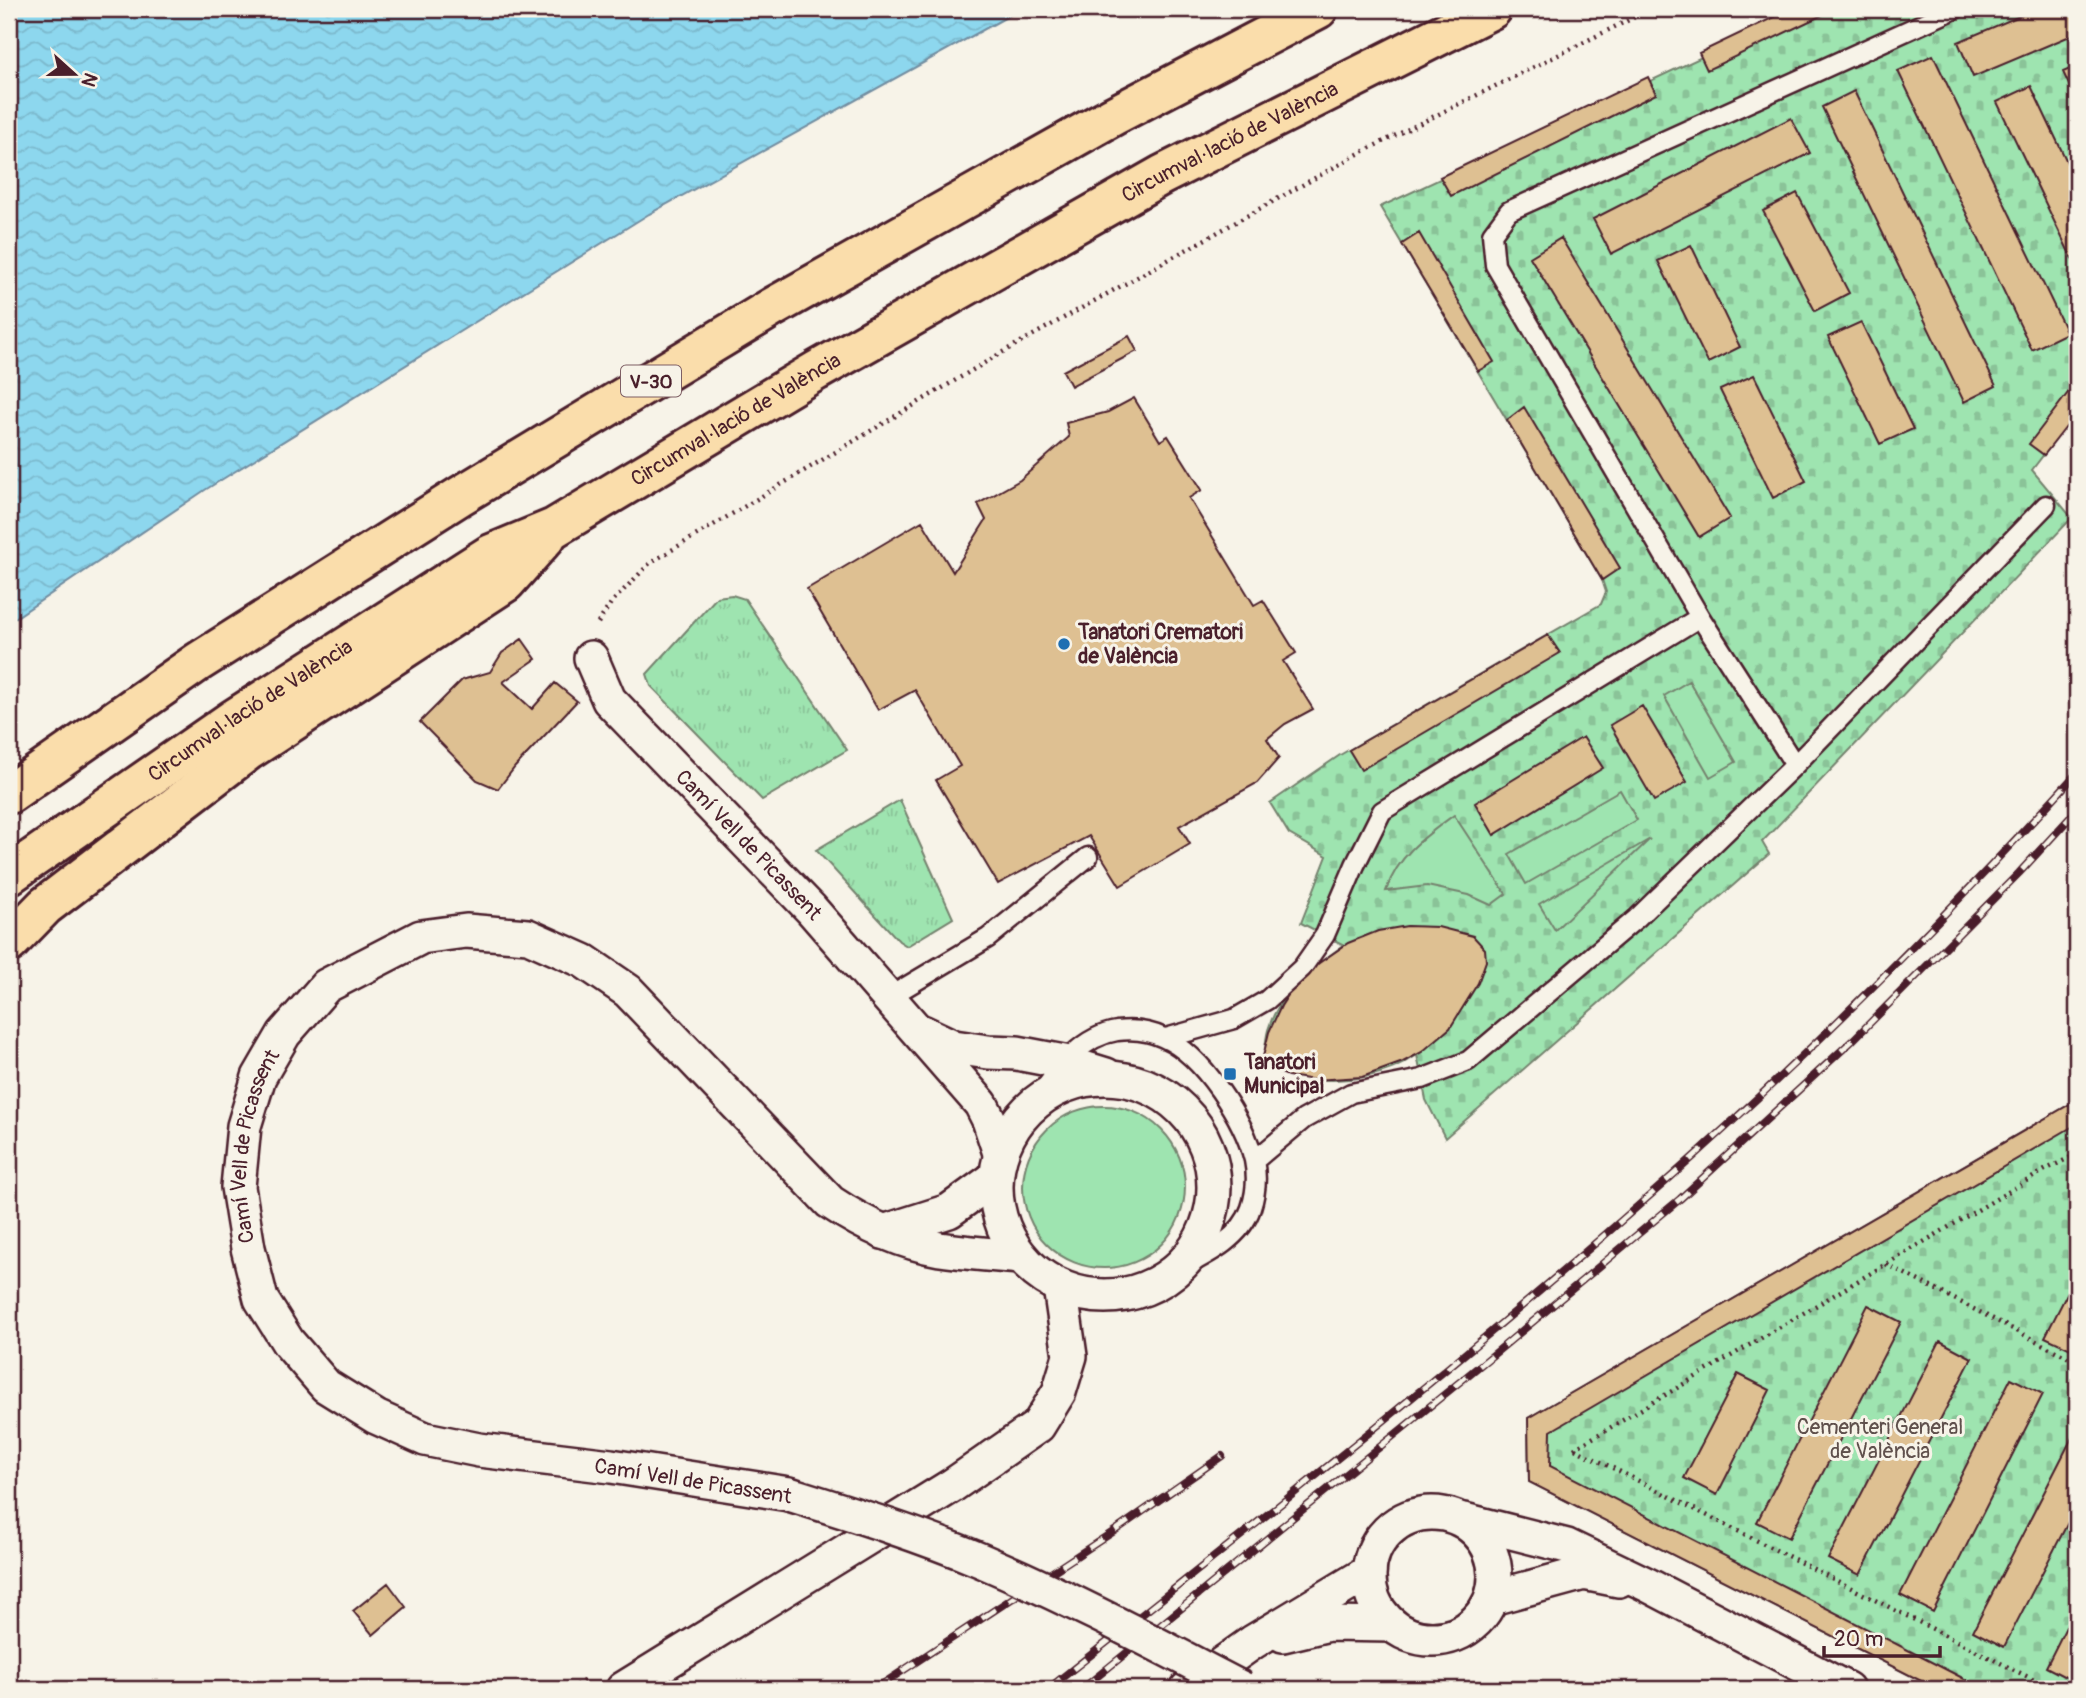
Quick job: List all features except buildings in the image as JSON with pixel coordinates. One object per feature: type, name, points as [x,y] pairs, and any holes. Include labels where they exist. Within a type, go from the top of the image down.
[{"type":"highway","name":"V-30","points":[[9,794],[210,655],[460,496],[773,307],[1113,116],[1318,9]]},
{"type":"highway","name":"Circumval·lació de València","points":[[9,875],[232,720],[491,554],[554,528],[816,371],[1162,175],[1492,9]]},
{"type":"highway","points":[[9,943],[45,906],[249,750],[506,582],[554,528]]},
{"type":"street","name":"Camí Vell de Picassent","points":[[591,658],[609,700],[811,909],[981,1104],[989,1120],[998,1165]]},
{"type":"street","name":"Camí Vell de Picassent","points":[[1021,1257],[937,1248],[883,1232],[859,1221],[830,1202],[628,991],[584,961],[528,936],[466,931],[421,937],[326,986],[284,1034],[259,1077],[244,1126],[238,1187],[248,1248],[261,1299],[288,1342],[326,1385],[376,1417],[425,1440],[789,1494],[981,1560],[1065,1597],[1243,1689]]},
{"type":"street","name":"Camí Vell de Picassent","points":[[913,1028],[954,1048],[1017,1053],[1064,1062],[1115,1077]]},
{"type":"street","points":[[1115,1077],[1147,1085],[1175,1102],[1196,1127],[1210,1156],[1214,1189],[1209,1221],[1193,1250],[1170,1274],[1145,1288],[1117,1295],[1088,1295],[1060,1287],[1021,1257],[1006,1233],[998,1206],[998,1165],[1015,1125],[1035,1102],[1059,1087],[1087,1079],[1115,1077]]},
{"type":"street","points":[[883,1232],[949,1211],[998,1165]]},
{"type":"street","points":[[623,1689],[953,1485],[1038,1426],[1059,1392],[1070,1356],[1060,1287]]},
{"type":"street","points":[[1464,1520],[1479,1531],[1489,1546],[1495,1563],[1496,1581],[1492,1598],[1482,1616],[1467,1629],[1448,1637],[1428,1640],[1409,1635],[1391,1625],[1378,1610],[1371,1592],[1369,1572],[1373,1551],[1384,1533],[1402,1519],[1422,1512],[1444,1513],[1567,1546],[1648,1585],[1847,1689]]},
{"type":"street","points":[[1187,1689],[1253,1642],[1369,1572]]},
{"type":"street","points":[[1492,1598],[1584,1573],[1648,1585]]},
{"type":"street","points":[[1253,1642],[1329,1624],[1391,1625]]},
{"type":"lane","points":[[1795,765],[1699,617],[1495,265],[1492,234],[1509,211],[1955,9]]},
{"type":"lane","points":[[1254,1161],[1304,1119],[1351,1093],[1422,1079],[1468,1060],[1637,918],[1795,765],[2046,505]]},
{"type":"lane","points":[[1166,1038],[1234,1019],[1267,1000],[1302,968],[1325,935],[1354,865],[1382,811],[1699,617]]},
{"type":"lane","points":[[889,997],[988,938],[1088,857]]},
{"type":"lane","points":[[1035,1102],[1064,1062],[1084,1045],[1116,1031],[1144,1031],[1166,1038],[1196,1060],[1242,1129],[1254,1161],[1256,1181],[1251,1209],[1239,1228],[1222,1244],[1170,1274]]},
{"type":"path","points":[[591,658],[596,627],[611,603],[650,563],[1000,353],[1346,160],[1651,9]]},
{"type":"path","points":[[2052,1689],[1574,1449],[2045,1170],[2077,1154]]},
{"type":"path","points":[[1886,1264],[2077,1362]]},
{"type":"green space","points":[[1805,9],[2077,9],[2077,411],[2032,470],[2072,518],[1762,842],[1769,854],[1445,1138],[1426,1100],[1417,1055],[1378,1074],[1335,1080],[1301,1077],[1264,1064],[1268,1030],[1280,1004],[1298,982],[1344,945],[1301,923],[1327,856],[1289,834],[1270,803],[1340,755],[1601,604],[1606,592],[1602,580],[1380,207]]},
{"type":"green space","points":[[732,595],[745,599],[847,750],[762,800],[651,686],[647,674],[717,597]]},
{"type":"green space","points":[[1689,681],[1736,762],[1710,777],[1664,696]]},
{"type":"green space","points":[[1620,790],[1637,820],[1526,884],[1509,854]]},
{"type":"green space","points":[[900,800],[953,918],[907,946],[899,941],[816,850]]},
{"type":"green space","points":[[1454,815],[1506,894],[1491,905],[1469,895],[1427,886],[1386,891],[1397,867],[1413,848]]},
{"type":"green space","points":[[1650,839],[1555,930],[1539,904]]},
{"type":"green space","name":"Cementeri General de València","points":[[2077,1100],[2077,1689],[1937,1689],[1529,1482],[1528,1418]]},
{"type":"green space","points":[[1104,1106],[1135,1112],[1161,1130],[1179,1156],[1185,1187],[1179,1218],[1161,1244],[1135,1262],[1104,1268],[1073,1262],[1047,1244],[1029,1218],[1023,1187],[1029,1156],[1047,1130],[1073,1112]]},
{"type":"water","points":[[9,9],[1021,9],[649,214],[205,490],[9,622]]},
{"type":"railway","points":[[1048,1689],[1437,1377],[1664,1183],[1772,1085],[1876,983],[2077,773]]},
{"type":"railway","points":[[1082,1689],[1680,1199],[1853,1040],[2019,873],[2077,810]]},
{"type":"railway","points":[[875,1689],[1119,1528],[1222,1456]]},
{"type":"place","name":"Tanatori Crematori de València","points":[[1064,644]]},
{"type":"place","name":"Tanatori Municipal","points":[[1230,1074]]}]
